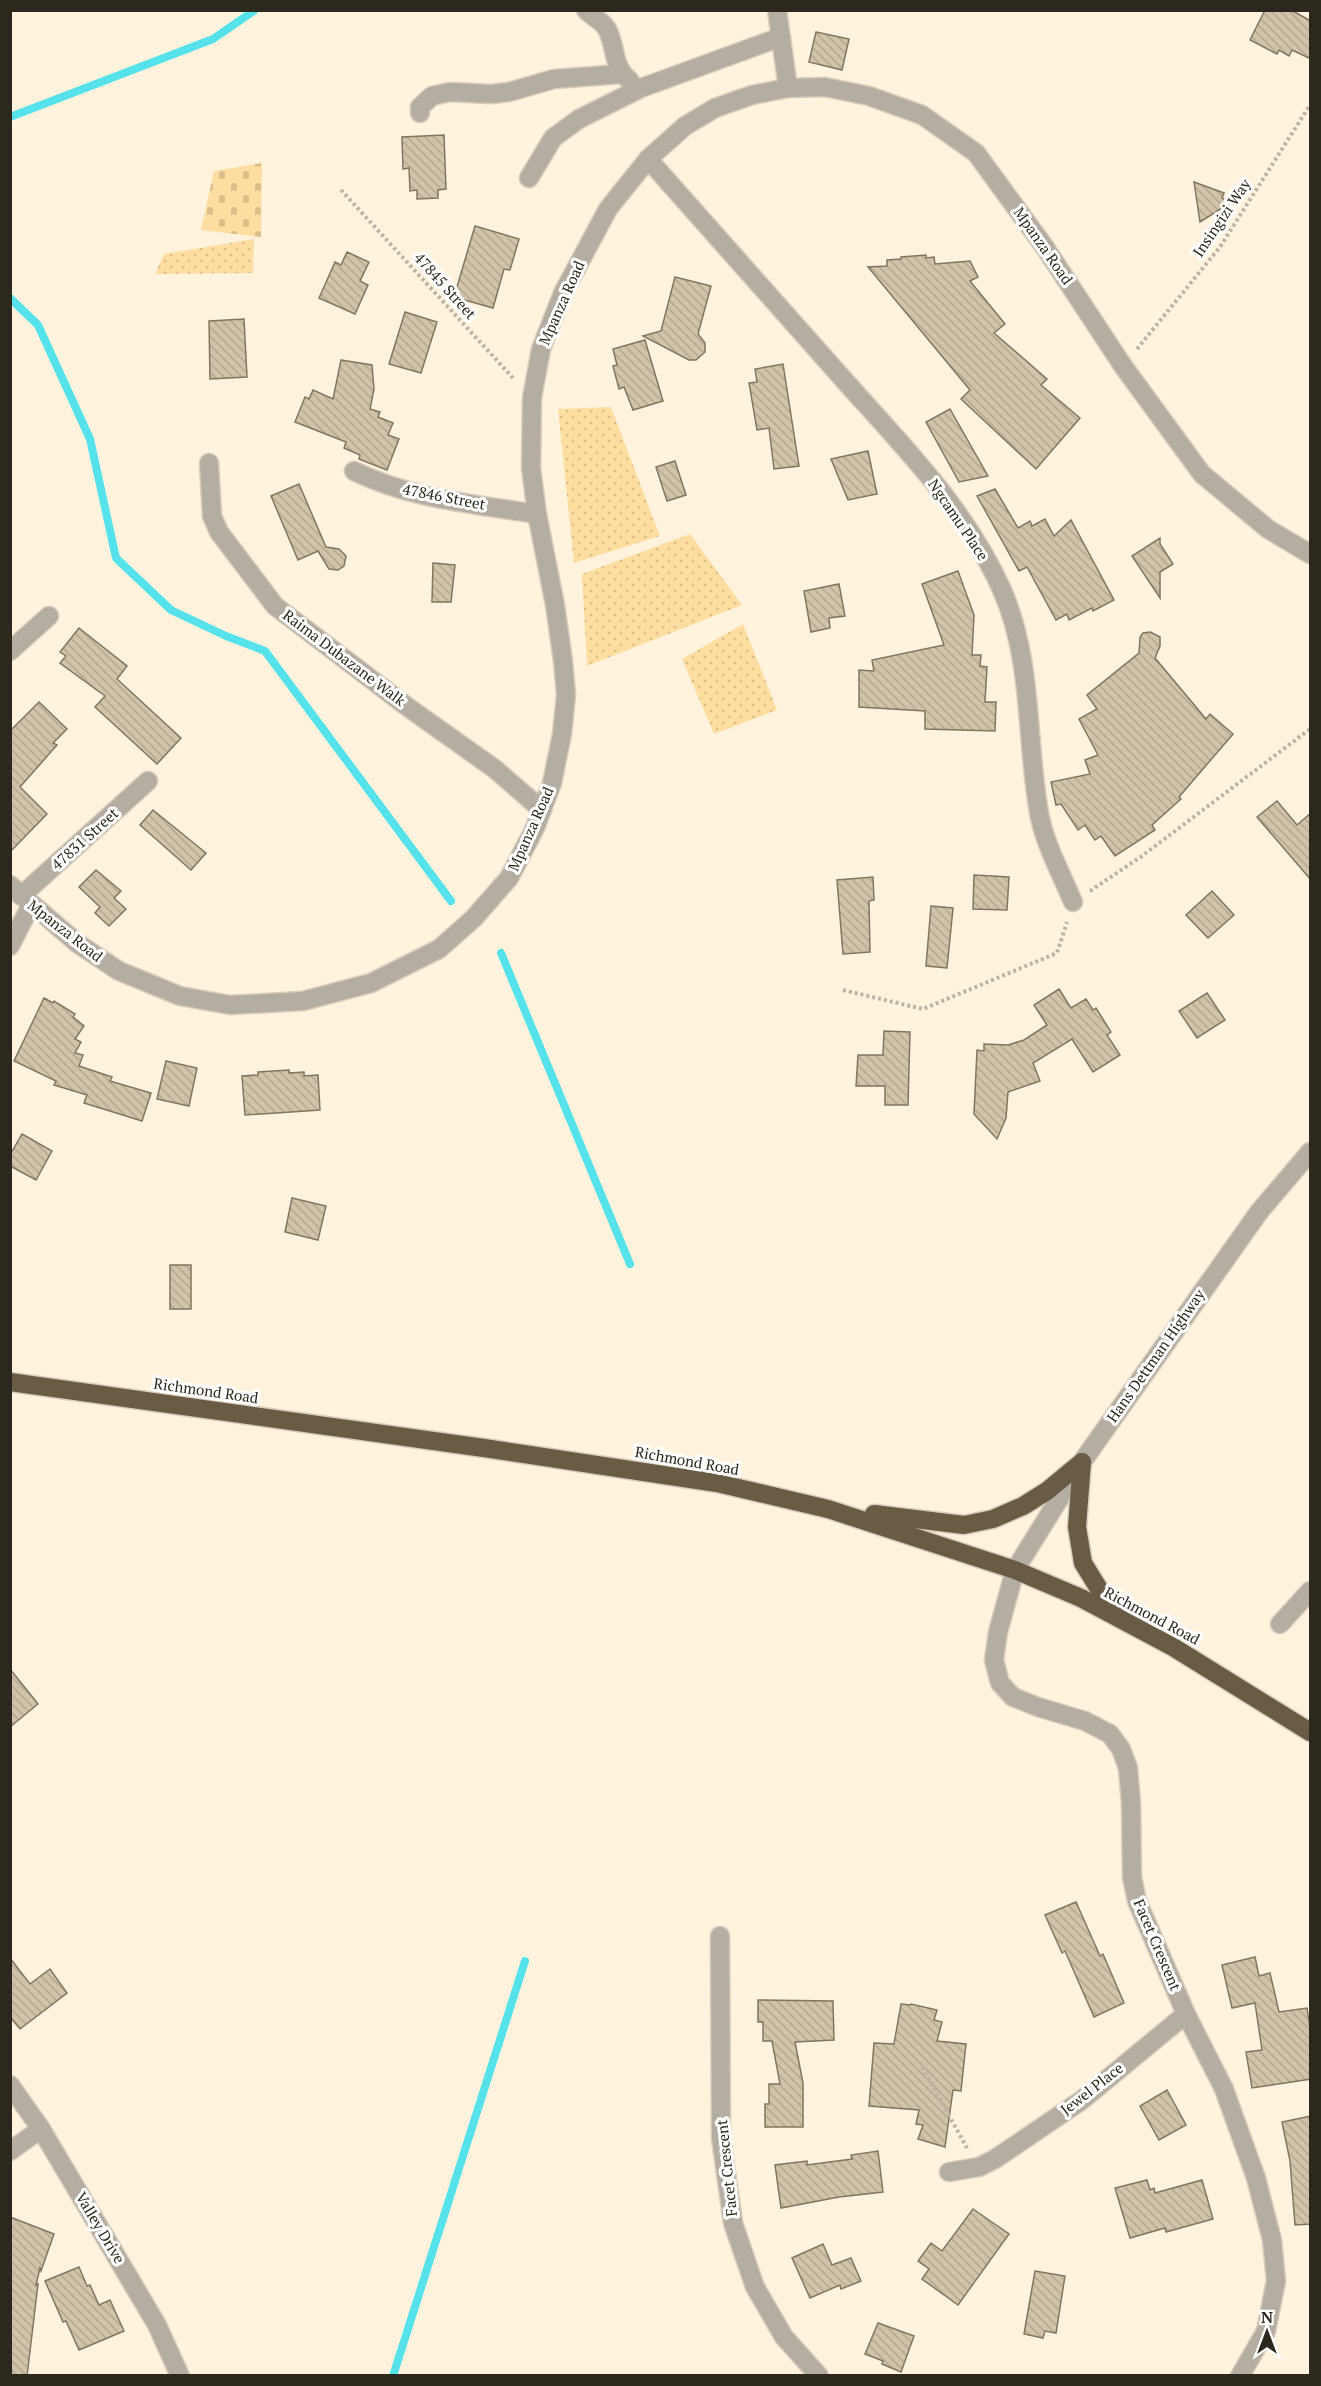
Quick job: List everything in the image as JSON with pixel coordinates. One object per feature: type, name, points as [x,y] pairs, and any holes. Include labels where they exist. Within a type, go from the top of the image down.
[{"type":"highway","name":"Richmond Road","points":[[10,1382],[706,1481],[828,1509],[1015,1570],[1081,1598],[1173,1647],[1311,1732]]},
{"type":"highway","points":[[828,1509],[964,1525],[993,1519],[1023,1506],[1047,1491],[1082,1462]]},
{"type":"highway","points":[[1082,1462],[1077,1527],[1083,1563],[1116,1617]]},
{"type":"street","points":[[586,10],[607,29],[621,74],[641,88]]},
{"type":"street","points":[[777,10],[788,88]]},
{"type":"street","points":[[529,178],[552,138],[564,129],[641,88],[781,37]]},
{"type":"street","points":[[420,113],[420,107],[432,96],[450,92],[491,94],[509,92],[554,79],[621,74]]},
{"type":"street","name":"Mpanza Road","points":[[21,895],[77,943],[119,971],[180,996],[230,1005],[303,1001],[371,983],[439,949],[474,918],[509,878],[542,810],[554,774],[562,734],[566,695],[555,605],[537,514],[530,445],[532,398],[541,349],[563,293],[608,209],[648,159],[685,126],[715,108],[752,95],[788,88],[825,87],[869,96],[922,115],[975,153],[1044,246],[1123,366],[1202,474],[1268,530],[1311,554]]},
{"type":"street","name":"Ngcamu Place","points":[[648,159],[939,487],[981,551],[1001,589],[1014,622],[1022,664],[1039,812],[1045,837],[1073,902]]},
{"type":"street","name":"Raima Dubazane Walk","points":[[209,463],[212,516],[219,532],[275,606],[409,708],[495,769],[542,810]]},
{"type":"street","name":"47846 Street","points":[[354,471],[376,482],[415,494],[537,514]]},
{"type":"street","points":[[10,651],[49,616]]},
{"type":"street","name":"47831 Street","points":[[21,895],[148,781]]},
{"type":"street","points":[[10,946],[21,895]]},
{"type":"street","name":"Hans Dettman Highway","points":[[1015,1570],[1082,1462],[1259,1212],[1311,1152]]},
{"type":"street","name":"Facet Crescent","points":[[1015,1570],[998,1632],[994,1660],[1000,1683],[1013,1697],[1038,1707],[1085,1720],[1102,1729],[1110,1734],[1121,1749],[1128,1768],[1132,1877],[1137,1901],[1186,2014],[1224,2089],[1256,2178],[1272,2240],[1276,2281],[1266,2331],[1240,2376]]},
{"type":"street","points":[[1280,1624],[1311,1591]]},
{"type":"street","name":"Facet Crescent","points":[[720,1936],[721,2138],[733,2223],[755,2287],[784,2337],[819,2376]]},
{"type":"street","name":"Jewel Place","points":[[950,2172],[969,2170],[995,2159],[1082,2100],[1186,2014]]},
{"type":"street","name":"Valley Drive","points":[[10,2085],[41,2129],[157,2325],[180,2376]]},
{"type":"street","points":[[10,2151],[41,2129]]},
{"type":"path","name":"Insingizi Way","points":[[1123,366],[1220,247],[1311,105]]},
{"type":"path","name":"47845 Street","points":[[341,190],[532,398]]},
{"type":"path","points":[[922,2067],[970,2151],[995,2159]]},
{"type":"green space","points":[[262,163],[261,237],[201,230],[214,171]]},
{"type":"green space","points":[[254,239],[253,273],[155,274],[164,254]]},
{"type":"green space","points":[[611,407],[660,536],[574,563],[558,409]]},
{"type":"green space","points":[[690,534],[742,605],[587,666],[582,574]]},
{"type":"green space","points":[[743,624],[777,710],[714,734],[682,659]]},
{"type":"building","points":[[1265,10],[1291,10],[1311,21],[1311,59],[1292,50],[1289,56],[1279,50],[1277,54],[1250,40]]},
{"type":"building","points":[[816,32],[849,39],[842,70],[809,62]]},
{"type":"building","points":[[444,135],[446,189],[438,190],[438,198],[417,199],[417,190],[410,191],[409,168],[403,169],[402,137]]},
{"type":"building","points":[[1194,182],[1224,193],[1222,198],[1230,203],[1200,222]]},
{"type":"building","points":[[475,226],[519,239],[510,270],[504,269],[493,308],[454,297]]},
{"type":"building","points":[[347,252],[369,262],[360,281],[368,285],[355,314],[319,298],[335,262],[341,265]]},
{"type":"building","points":[[926,255],[926,258],[934,257],[935,264],[970,261],[978,277],[970,281],[1005,324],[994,333],[1047,379],[1041,385],[1080,418],[1036,469],[961,399],[970,390],[868,267],[887,266],[887,260],[901,259],[901,257]]},
{"type":"building","points":[[675,277],[711,286],[698,334],[705,343],[705,352],[696,360],[689,360],[643,336],[661,331]]},
{"type":"building","points":[[405,312],[437,322],[421,373],[389,364]]},
{"type":"building","points":[[244,319],[247,377],[210,379],[209,321]]},
{"type":"building","points":[[645,340],[663,401],[633,410],[624,387],[619,389],[613,366],[617,365],[613,349]]},
{"type":"building","points":[[341,360],[372,365],[374,389],[370,409],[380,412],[378,417],[393,423],[388,435],[399,439],[387,470],[359,459],[360,455],[344,448],[346,442],[295,422],[305,397],[309,399],[313,390],[333,399]]},
{"type":"building","points":[[783,364],[799,466],[774,469],[769,428],[757,430],[749,383],[757,382],[755,369]]},
{"type":"building","points":[[950,409],[988,476],[959,482],[926,422]]},
{"type":"building","points":[[868,451],[877,494],[848,500],[831,459]]},
{"type":"building","points":[[675,461],[686,495],[667,501],[656,467]]},
{"type":"building","points":[[299,484],[326,547],[339,549],[346,556],[344,566],[338,570],[329,569],[318,551],[298,560],[271,496]]},
{"type":"building","points":[[995,489],[1018,528],[1030,521],[1032,526],[1045,519],[1054,536],[1071,520],[1114,600],[1069,620],[1067,614],[1056,620],[1027,567],[1019,571],[977,496]]},
{"type":"building","points":[[1160,538],[1160,544],[1173,564],[1160,572],[1160,598],[1132,556]]},
{"type":"building","points":[[433,563],[455,565],[451,602],[432,602]]},
{"type":"building","points":[[958,571],[974,615],[972,655],[981,655],[980,666],[987,667],[985,702],[996,702],[995,731],[925,729],[925,711],[859,707],[859,670],[874,671],[872,660],[944,645],[922,584]]},
{"type":"building","points":[[839,584],[845,616],[829,618],[830,628],[811,632],[804,591]]},
{"type":"building","points":[[79,628],[127,666],[117,679],[181,738],[157,764],[95,707],[105,696],[60,663],[66,656],[60,652]]},
{"type":"building","points":[[1150,632],[1160,637],[1160,646],[1155,658],[1206,719],[1210,714],[1233,734],[1179,797],[1181,799],[1152,825],[1155,830],[1115,856],[1101,836],[1095,840],[1085,825],[1078,830],[1061,804],[1056,805],[1051,782],[1090,774],[1085,760],[1098,755],[1079,719],[1097,709],[1087,695],[1139,653],[1140,637],[1143,633]]},
{"type":"building","points":[[39,702],[67,729],[53,743],[57,745],[20,787],[47,814],[10,852],[10,731]]},
{"type":"building","points":[[1277,801],[1297,825],[1311,813],[1311,880],[1257,817]]},
{"type":"building","points":[[153,810],[206,853],[191,870],[140,825]]},
{"type":"building","points":[[96,870],[121,891],[114,898],[126,909],[109,926],[95,913],[100,907],[79,887]]},
{"type":"building","points":[[974,875],[1009,877],[1007,910],[973,909]]},
{"type":"building","points":[[873,877],[874,900],[869,901],[870,952],[843,954],[837,880]]},
{"type":"building","points":[[1212,891],[1234,915],[1208,938],[1186,915]]},
{"type":"building","points":[[931,906],[953,908],[947,968],[926,966]]},
{"type":"building","points":[[1059,989],[1071,1008],[1086,999],[1093,1010],[1096,1008],[1111,1032],[1107,1035],[1120,1055],[1093,1072],[1072,1039],[1033,1063],[1040,1081],[1008,1092],[1006,1118],[997,1139],[974,1114],[977,1050],[984,1051],[984,1044],[1008,1045],[1024,1040],[1047,1025],[1034,1005]]},
{"type":"building","points":[[1207,993],[1225,1020],[1197,1038],[1179,1011]]},
{"type":"building","points":[[44,998],[53,1003],[54,1001],[75,1014],[73,1017],[84,1026],[75,1039],[81,1042],[75,1053],[83,1055],[79,1066],[112,1077],[110,1081],[151,1093],[142,1121],[84,1103],[87,1095],[54,1085],[56,1081],[14,1061]]},
{"type":"building","points":[[884,1031],[910,1032],[908,1105],[885,1105],[885,1086],[856,1086],[858,1055],[883,1055]]},
{"type":"building","points":[[166,1061],[197,1068],[189,1106],[157,1099]]},
{"type":"building","points":[[289,1070],[289,1073],[304,1072],[304,1076],[318,1075],[320,1110],[245,1115],[242,1076],[258,1075],[258,1072]]},
{"type":"building","points":[[22,1134],[52,1151],[36,1180],[10,1166],[10,1155]]},
{"type":"building","points":[[292,1198],[326,1206],[318,1240],[285,1232]]},
{"type":"building","points":[[170,1265],[191,1265],[191,1309],[170,1309]]},
{"type":"building","points":[[10,1669],[38,1704],[10,1727]]},
{"type":"building","points":[[1076,1902],[1100,1956],[1103,1954],[1124,2003],[1094,2017],[1065,1951],[1062,1953],[1045,1915]]},
{"type":"building","points":[[1255,1957],[1259,1976],[1270,1973],[1279,2012],[1307,2008],[1311,2034],[1311,2079],[1252,2088],[1246,2052],[1262,2050],[1255,2003],[1232,2008],[1222,1965]]},
{"type":"building","points":[[10,1958],[30,1984],[50,1969],[67,1993],[20,2029],[10,2017]]},
{"type":"building","points":[[758,2000],[833,2001],[834,2040],[795,2042],[803,2083],[803,2127],[765,2127],[765,2104],[769,2104],[769,2084],[780,2084],[772,2041],[763,2041],[763,2022],[758,2022]]},
{"type":"building","points":[[901,2004],[937,2010],[934,2020],[942,2022],[937,2041],[966,2044],[961,2091],[953,2090],[945,2147],[918,2139],[923,2125],[916,2124],[919,2110],[869,2106],[874,2043],[894,2044]]},
{"type":"building","points":[[1167,2090],[1186,2125],[1159,2140],[1140,2106]]},
{"type":"building","points":[[1311,2116],[1311,2224],[1295,2225],[1290,2161],[1282,2122]]},
{"type":"building","points":[[878,2151],[883,2192],[839,2197],[781,2208],[775,2165],[807,2161],[807,2165],[852,2159],[851,2155]]},
{"type":"building","points":[[1147,2180],[1150,2190],[1154,2188],[1155,2193],[1202,2180],[1213,2219],[1166,2232],[1165,2228],[1130,2238],[1115,2188]]},
{"type":"building","points":[[973,2209],[1009,2234],[958,2305],[922,2279],[929,2269],[918,2261],[931,2243],[942,2251]]},
{"type":"building","points":[[10,2217],[54,2234],[41,2271],[40,2268],[36,2285],[38,2284],[27,2376],[10,2376]]},
{"type":"building","points":[[823,2244],[832,2265],[851,2258],[861,2281],[841,2289],[840,2285],[810,2298],[792,2258]]},
{"type":"building","points":[[79,2267],[99,2305],[110,2300],[124,2331],[79,2350],[66,2321],[63,2322],[45,2281]]},
{"type":"building","points":[[1035,2271],[1065,2276],[1056,2333],[1045,2331],[1043,2338],[1024,2334]]},
{"type":"building","points":[[878,2323],[914,2336],[901,2372],[865,2354]]},
{"type":"waterway","points":[[10,117],[213,39],[255,10]]},
{"type":"waterway","points":[[10,298],[38,325],[90,439],[116,558],[171,610],[226,636],[265,651],[451,901]]},
{"type":"waterway","points":[[501,953],[630,1264]]},
{"type":"waterway","points":[[393,2376],[525,1961]]}]
